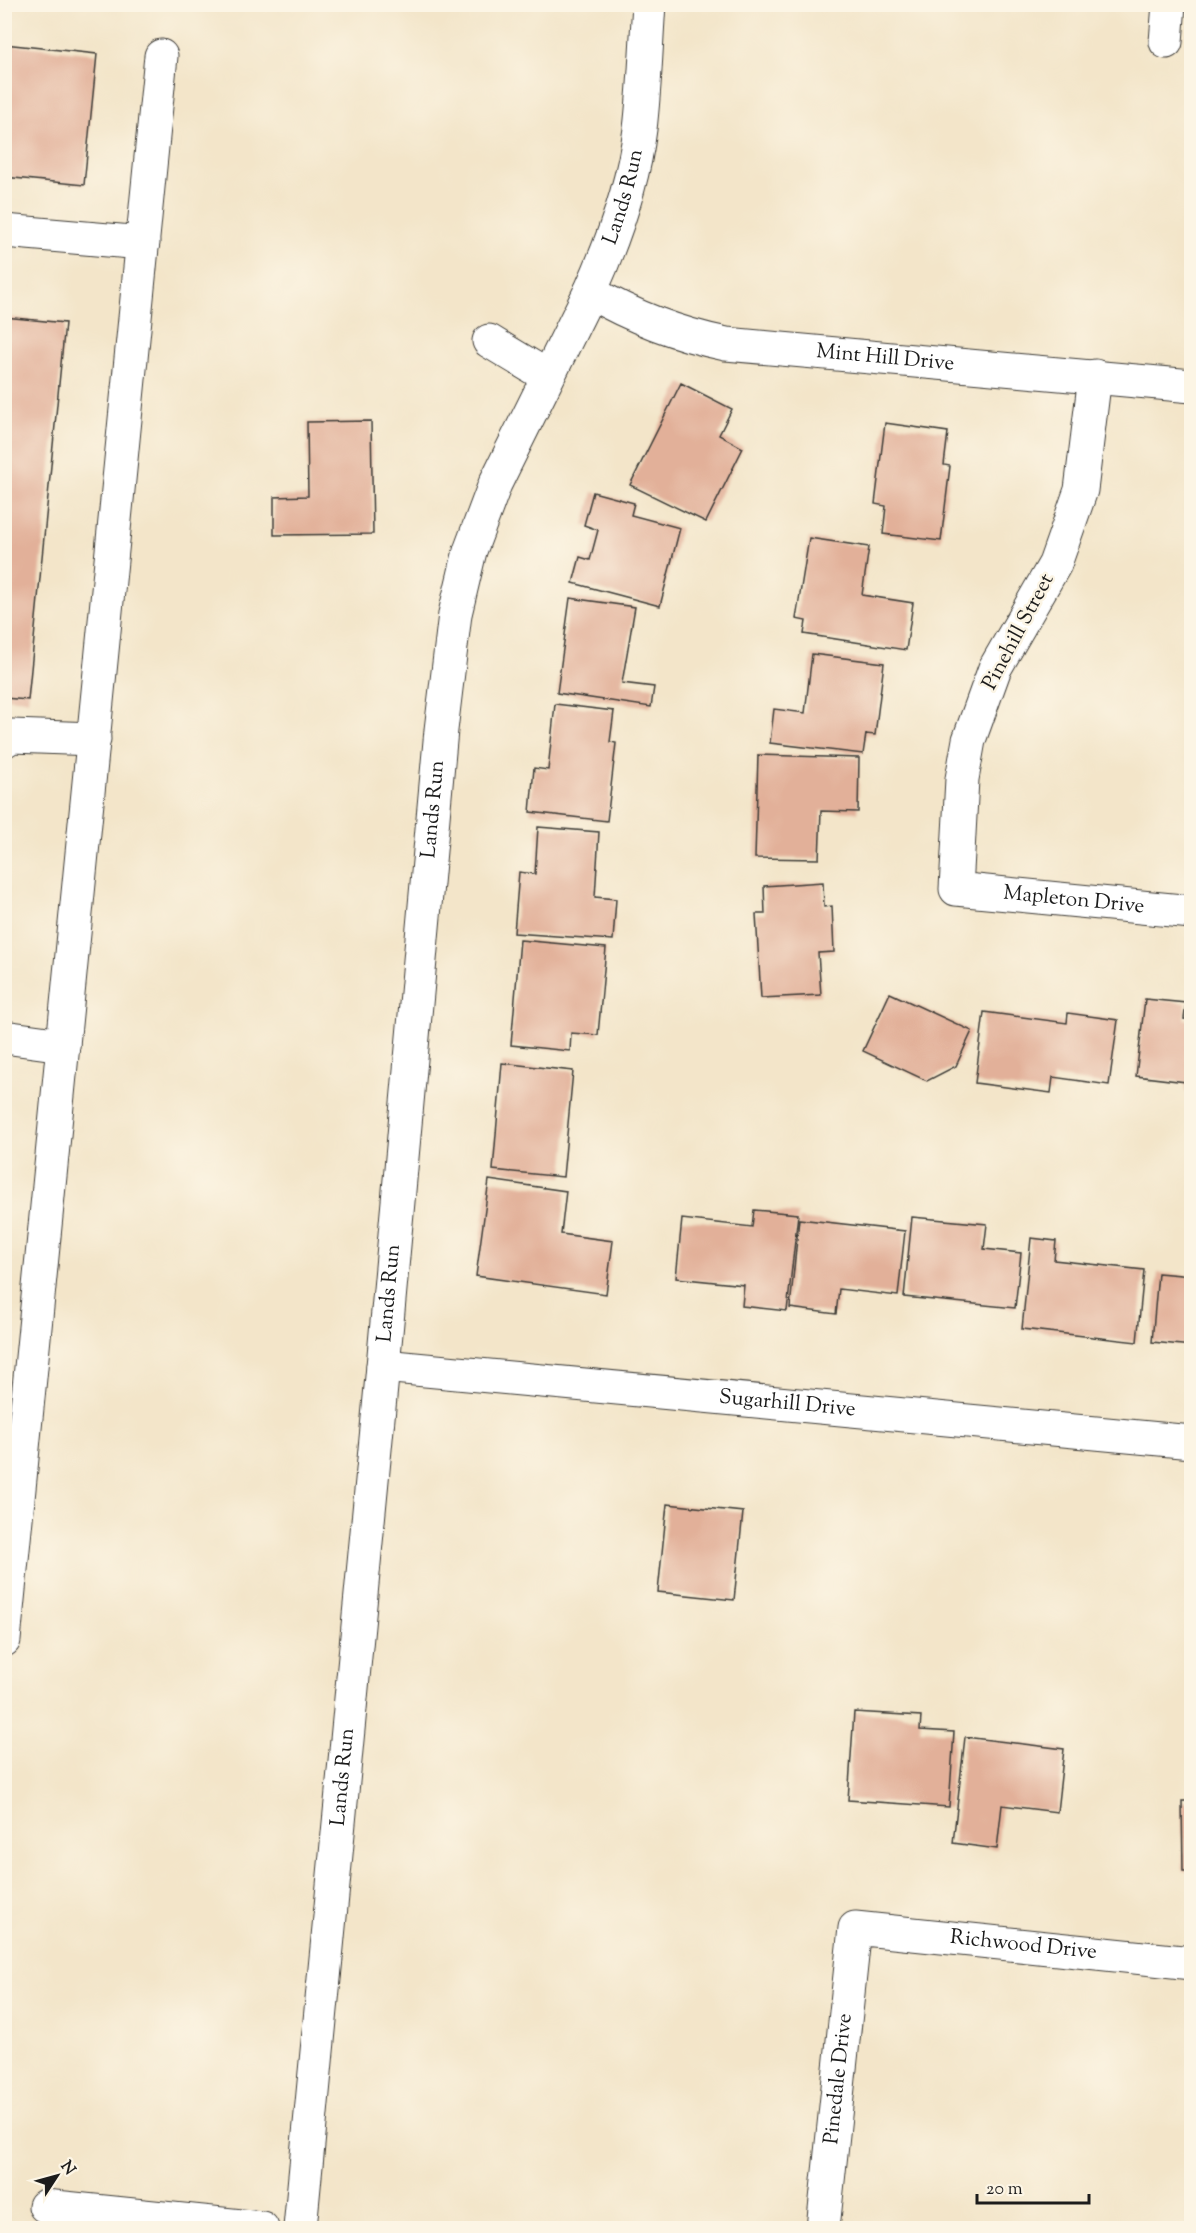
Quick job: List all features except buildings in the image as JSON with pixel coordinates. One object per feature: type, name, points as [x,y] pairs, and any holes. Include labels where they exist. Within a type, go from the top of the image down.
[{"type":"street","name":"Lands Run","points":[[300,2229],[384,1366],[440,742],[455,614],[470,551],[495,484],[590,292],[628,190],[640,131],[649,4]]},
{"type":"street","points":[[1166,42],[1169,4]]},
{"type":"street","points":[[4,1640],[161,56]]},
{"type":"street","points":[[4,231],[142,243]]},
{"type":"street","name":"Mint Hill Drive","points":[[590,292],[624,312],[691,337],[726,344],[1191,386]]},
{"type":"street","points":[[489,341],[547,375]]},
{"type":"street","name":"Pinehill Street","points":[[956,889],[962,779],[969,740],[995,668],[1055,564],[1081,490],[1095,376]]},
{"type":"street","points":[[4,741],[12,736],[94,739]]},
{"type":"street","name":"Mapleton Drive","points":[[956,889],[1191,912]]},
{"type":"street","points":[[4,1037],[63,1045]]},
{"type":"street","name":"Sugarhill Drive","points":[[384,1366],[1191,1442]]},
{"type":"street","name":"Richwood Drive","points":[[855,1928],[1191,1963]]},
{"type":"street","name":"Pinedale Drive","points":[[823,2229],[855,1928]]},
{"type":"street","points":[[45,2206],[262,2229]]}]
